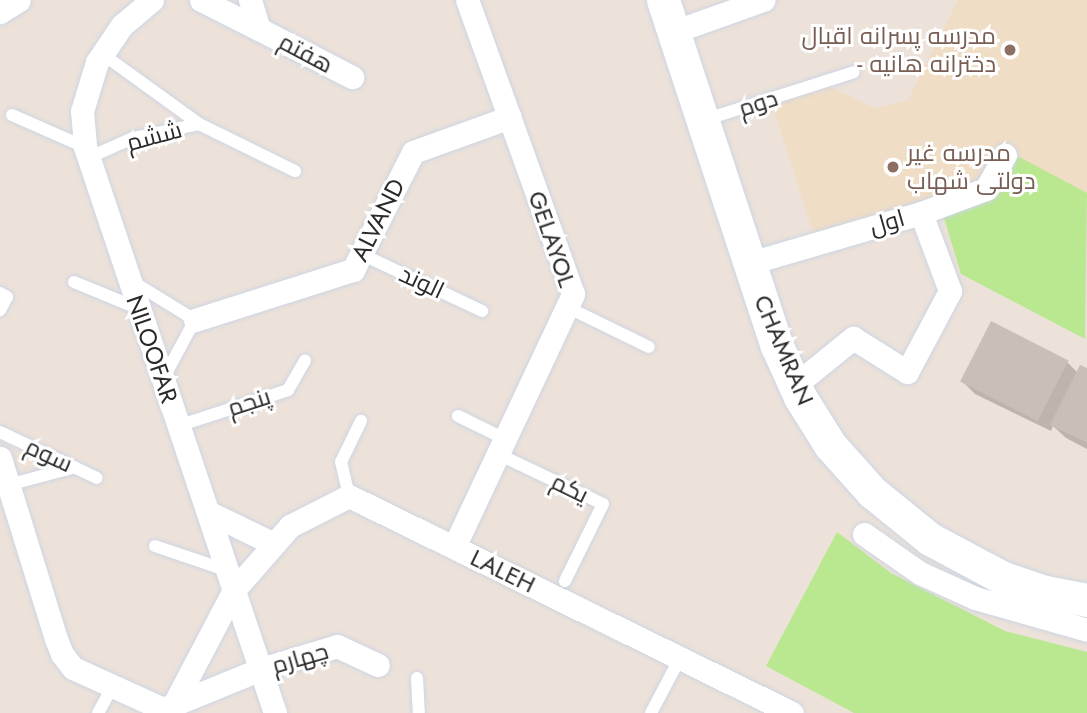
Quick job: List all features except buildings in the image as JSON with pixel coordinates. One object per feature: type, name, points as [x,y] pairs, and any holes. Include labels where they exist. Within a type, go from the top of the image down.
[{"type":"main road","name":"CHAMRAN","points":[[663,0],[777,346],[795,385],[830,445],[849,470],[930,539],[1003,578],[1045,592],[1087,600]]},
{"type":"street","points":[[0,12],[19,0]]},
{"type":"street","name":"NILOOFAR","points":[[152,0],[122,25],[101,53],[82,111],[87,153],[275,713]]},
{"type":"street","name":"هفتم","points":[[201,0],[352,77]]},
{"type":"street","name":"هفتم","points":[[250,0],[259,29]]},
{"type":"street","name":"GELAYOL","points":[[454,547],[573,294],[467,0]]},
{"type":"street","points":[[673,32],[763,0]]},
{"type":"street","name":"ALVAND","points":[[195,320],[353,270],[413,152],[509,117]]},
{"type":"street","name":"اول","points":[[750,263],[920,213],[986,189],[1004,155]]},
{"type":"street","points":[[795,385],[853,338],[907,372],[950,291],[920,213]]},
{"type":"street","points":[[0,458],[62,654],[74,668],[163,709],[174,709],[230,580],[274,544],[290,526],[349,496]]},
{"type":"street","name":"LALEH","points":[[349,496],[792,713]]},
{"type":"street","points":[[208,512],[274,544]]},
{"type":"street","points":[[864,534],[920,573],[975,597],[1087,630]]},
{"type":"street","name":"چهارم","points":[[174,709],[261,669],[337,646],[378,665]]},
{"type":"lane","points":[[101,53],[199,124]]},
{"type":"lane","name":"دوم","points":[[703,120],[854,72]]},
{"type":"lane","points":[[12,115],[87,153]]},
{"type":"lane","name":"ششم","points":[[87,153],[133,138],[199,124],[295,171]]},
{"type":"lane","name":"الوند","points":[[362,254],[482,311]]},
{"type":"lane","points":[[129,279],[195,320],[163,379]]},
{"type":"lane","points":[[74,282],[137,308]]},
{"type":"lane","points":[[0,293],[6,297],[0,310]]},
{"type":"lane","points":[[567,307],[649,346]]},
{"type":"lane","name":"پنجم","points":[[178,426],[288,390],[305,360]]},
{"type":"lane","points":[[458,416],[501,446]]},
{"type":"lane","points":[[349,496],[341,462],[361,421]]},
{"type":"lane","name":"سوم","points":[[0,432],[97,478]]},
{"type":"lane","name":"یکم","points":[[501,446],[603,504],[565,581]]},
{"type":"lane","points":[[8,485],[75,467]]},
{"type":"lane","points":[[155,546],[230,580]]},
{"type":"lane","points":[[651,713],[680,658]]},
{"type":"lane","points":[[417,678],[419,713]]},
{"type":"lane","points":[[98,713],[113,686]]},
{"type":"shaded area","points":[[958,0],[1087,0],[1087,193],[984,185],[815,239],[771,102],[824,84],[875,108],[908,100]]},
{"type":"green space","points":[[1010,152],[1087,193],[1085,339],[961,274],[943,215]]},
{"type":"green space","points":[[837,532],[891,573],[1005,631],[1087,652],[1087,713],[854,713],[766,666]]},
{"type":"place","name":"مدرسه پسرانه اقبال - دخترانه هانیه","points":[[1010,50]]},
{"type":"place","name":"مدرسه غیر دولتی شهاب","points":[[893,167]]}]
